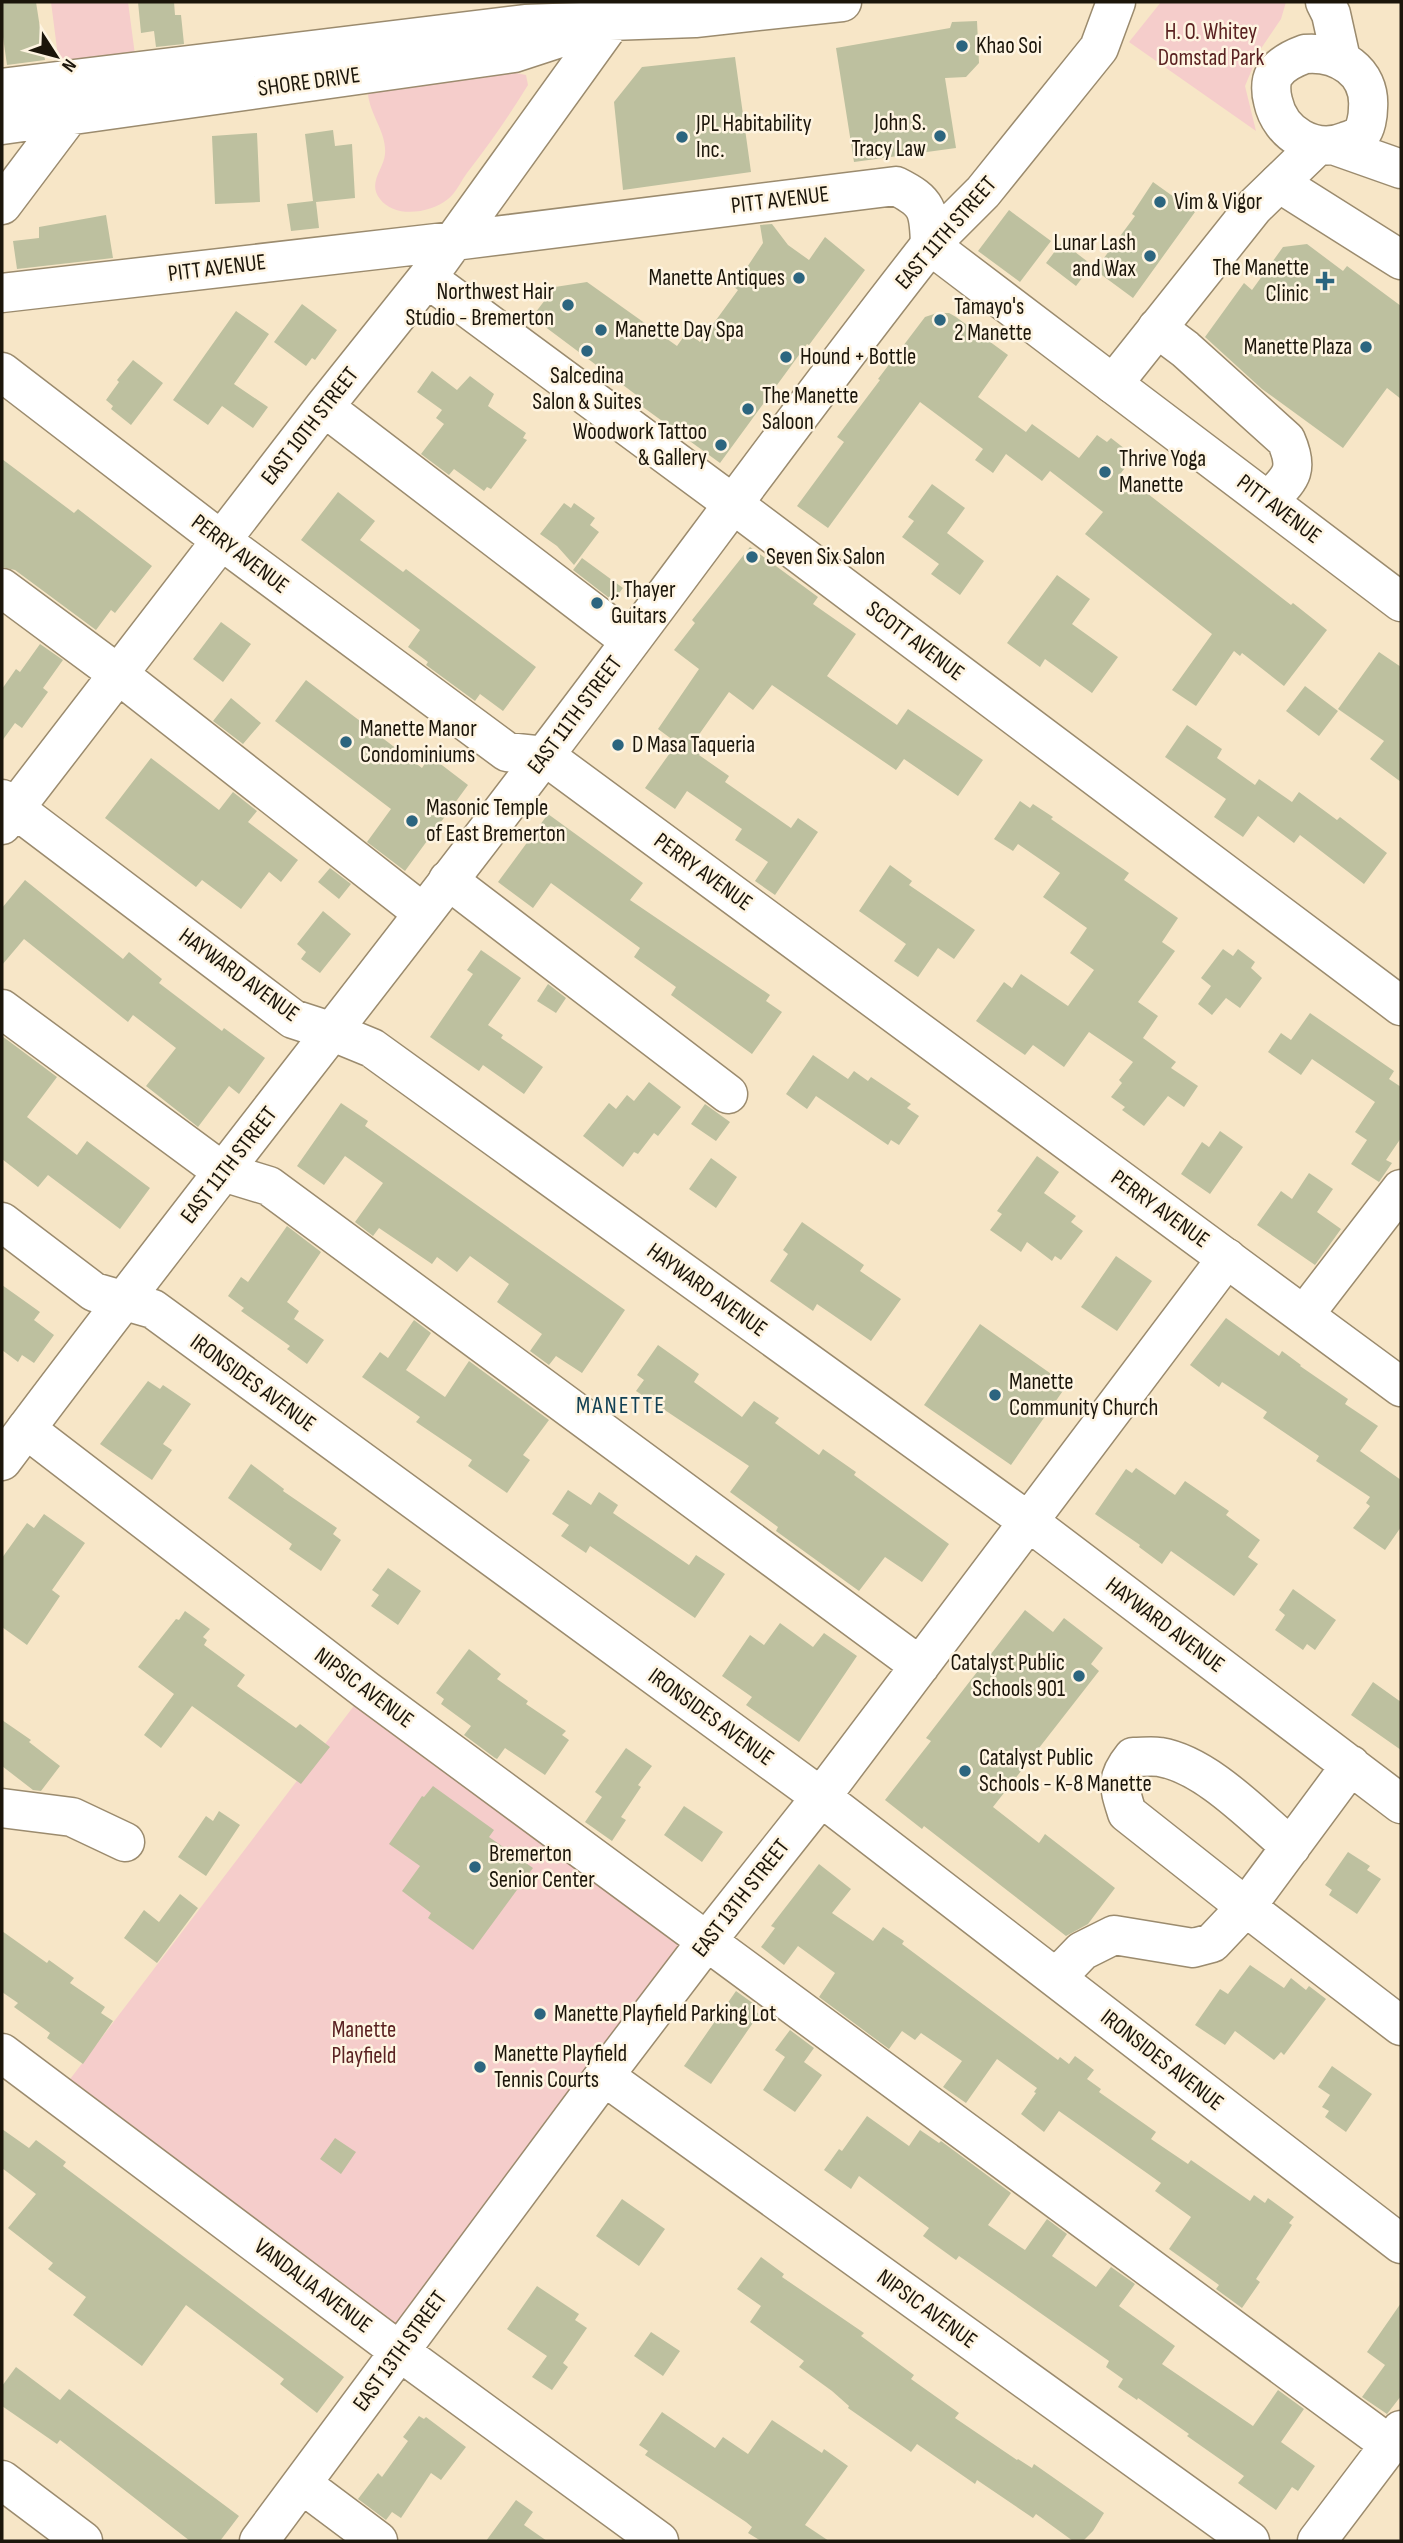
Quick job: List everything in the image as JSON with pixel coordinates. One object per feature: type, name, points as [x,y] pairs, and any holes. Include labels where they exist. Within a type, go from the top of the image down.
[{"type":"street","name":"SHORE DRIVE","points":[[2,125],[514,53],[664,2]]},
{"type":"street","name":"SHORE DRIVE","points":[[2,88],[441,18],[523,13],[612,21],[695,18],[842,2]]},
{"type":"street","name":"EAST 11TH STREET","points":[[11,1443],[545,756],[930,245],[983,192],[1099,48],[1116,2]]},
{"type":"street","points":[[1296,58],[1307,15],[1314,2]]},
{"type":"street","points":[[1325,2],[1331,14],[1341,59]]},
{"type":"street","name":"EAST 10TH STREET","points":[[6,811],[118,674],[427,278],[612,21]]},
{"type":"street","points":[[1401,151],[1369,104],[1363,82],[1357,72],[1341,59],[1323,54],[1305,54],[1284,65],[1274,76],[1274,106],[1283,124],[1298,138],[1401,169]]},
{"type":"street","points":[[1113,384],[1267,195],[1325,145],[1343,143],[1361,134],[1369,104]]},
{"type":"street","points":[[2,205],[69,116]]},
{"type":"street","points":[[1267,195],[1272,145],[1283,124]]},
{"type":"street","name":"PITT AVENUE","points":[[2,293],[896,186],[918,197],[929,216],[930,245],[1401,602]]},
{"type":"street","points":[[1267,195],[1401,260]]},
{"type":"street","name":"SCOTT AVENUE","points":[[427,278],[733,504],[1401,1006]]},
{"type":"street","points":[[1157,328],[1185,349],[1286,440],[1293,457],[1292,472],[1268,501]]},
{"type":"street","name":"PERRY AVENUE","points":[[2,372],[222,541],[507,752],[545,756],[1401,1387]]},
{"type":"street","points":[[324,407],[630,642]]},
{"type":"street","points":[[2,588],[118,674],[423,913]]},
{"type":"street","name":"HAYWARD AVENUE","points":[[6,811],[293,1018],[372,1048],[1028,1522],[1401,1804]]},
{"type":"street","points":[[448,880],[728,1094]]},
{"type":"street","points":[[2,1009],[223,1172],[269,1186],[920,1666]]},
{"type":"street","points":[[1304,1315],[1401,1189]]},
{"type":"street","name":"IRONSIDES AVENUE","points":[[2,1222],[94,1292],[153,1309],[821,1797],[1401,2244]]},
{"type":"street","name":"EAST 13TH STREET","points":[[259,2541],[604,2076],[821,1797],[1227,1258]]},
{"type":"street","name":"NIPSIC AVENUE","points":[[11,1443],[366,1690],[706,1942],[1396,2437]]},
{"type":"street","points":[[1291,1847],[1223,1789],[1189,1767],[1160,1757],[1133,1757],[1121,1771],[1120,1791],[1127,1813],[1401,2026]]},
{"type":"street","points":[[1056,1978],[1083,1951],[1114,1936],[1193,1948],[1212,1943],[1246,1907],[1351,1765]]},
{"type":"street","points":[[2,1808],[72,1816],[125,1842]]},
{"type":"street","name":"VANDALIA AVENUE","points":[[2,2053],[399,2351],[659,2541]]},
{"type":"street","name":"NIPSIC AVENUE","points":[[604,2076],[1250,2541]]},
{"type":"street","points":[[1317,2541],[1396,2437]]},
{"type":"street","points":[[2,2480],[83,2541]]},
{"type":"street","points":[[302,2484],[378,2541]]},
{"type":"green space","points":[[51,2],[128,2],[137,70],[61,80]]},
{"type":"green space","name":"H. O. Whitey Domstad Park","points":[[1161,2],[1286,2],[1281,19],[1260,50],[1245,86],[1256,131],[1129,42]]},
{"type":"green space","points":[[506,71],[526,75],[528,85],[453,194],[441,204],[413,212],[395,209],[380,199],[375,187],[384,160],[385,146],[368,94],[385,83]]},
{"type":"green space","name":"Manette Playfield","points":[[366,1690],[706,1942],[399,2351],[58,2095]]},
{"type":"building","points":[[2,2],[36,2],[45,60],[7,65],[2,30]]},
{"type":"building","points":[[138,2],[174,2],[175,15],[181,15],[184,44],[156,47],[154,31],[141,33]]},
{"type":"building","points":[[977,21],[979,63],[966,77],[945,78],[956,148],[854,162],[836,48],[950,28],[952,22]]},
{"type":"building","name":"JPL Habitability Inc.","points":[[735,57],[751,172],[623,190],[614,102],[642,67]]},
{"type":"building","points":[[333,130],[335,146],[352,144],[355,198],[316,202],[319,228],[291,231],[287,204],[313,201],[305,134]]},
{"type":"building","points":[[257,133],[260,202],[215,204],[212,136]]},
{"type":"building","points":[[1153,182],[1195,212],[1133,298],[1095,270],[1135,216],[1132,214]]},
{"type":"building","points":[[1009,210],[1051,241],[1020,282],[978,251]]},
{"type":"building","points":[[106,215],[113,258],[17,269],[13,241],[39,238],[39,227]]},
{"type":"building","points":[[772,224],[788,245],[809,260],[825,237],[865,270],[720,463],[636,402],[639,397],[532,317],[555,287],[587,282],[677,346],[687,332],[700,342],[738,290],[734,287],[763,243],[760,225]]},
{"type":"building","points":[[1062,242],[1092,265],[1076,286],[1046,263]]},
{"type":"building","points":[[1307,244],[1343,271],[1347,266],[1401,306],[1401,399],[1387,388],[1343,448],[1262,389],[1205,337],[1244,283],[1252,290],[1283,247]]},
{"type":"building","points":[[302,304],[337,330],[315,360],[312,358],[306,366],[274,342]]},
{"type":"building","points":[[236,311],[269,334],[234,384],[268,407],[253,428],[222,406],[208,425],[173,400]]},
{"type":"building","points":[[949,313],[956,317],[1008,355],[978,397],[1026,432],[1032,424],[1079,458],[1097,435],[1107,442],[1111,438],[1134,456],[1121,473],[1327,630],[1284,686],[1242,653],[1240,656],[1234,651],[1196,706],[1172,690],[1212,634],[1085,534],[1103,512],[1050,471],[1042,481],[1006,454],[993,473],[975,460],[983,449],[920,402],[828,528],[797,506],[844,442],[837,437],[880,380],[878,379],[925,317]]},
{"type":"building","points":[[133,360],[163,383],[131,425],[111,409],[113,406],[106,400]]},
{"type":"building","points":[[432,371],[457,390],[470,376],[494,394],[488,406],[526,433],[523,438],[527,440],[491,489],[487,487],[484,491],[454,469],[449,475],[421,454],[444,424],[436,418],[442,410],[417,392]]},
{"type":"building","points":[[2,459],[74,513],[78,509],[152,566],[115,613],[111,610],[96,630],[15,570],[2,567]]},
{"type":"building","points":[[932,484],[965,508],[947,533],[984,561],[960,595],[931,574],[939,564],[902,537],[914,521],[908,517]]},
{"type":"building","points":[[338,492],[375,521],[360,540],[403,572],[406,569],[536,667],[503,711],[480,694],[475,701],[426,665],[428,662],[408,647],[420,630],[301,540]]},
{"type":"building","points":[[564,503],[571,508],[574,503],[595,518],[590,525],[599,532],[574,565],[557,546],[540,534]]},
{"type":"building","points":[[750,547],[818,597],[813,604],[856,634],[827,676],[897,725],[908,709],[983,760],[958,796],[904,759],[896,770],[772,685],[753,710],[729,692],[693,743],[703,750],[699,755],[729,776],[725,782],[791,828],[798,818],[818,832],[775,895],[755,881],[768,862],[735,840],[742,829],[687,791],[675,809],[645,788],[677,743],[658,729],[699,669],[674,650],[695,623],[692,620]]},
{"type":"building","points":[[582,558],[623,588],[613,601],[573,570]]},
{"type":"building","points":[[1057,575],[1090,599],[1072,624],[1118,657],[1092,693],[1045,659],[1040,667],[1007,643]]},
{"type":"building","points":[[221,622],[251,644],[223,682],[193,659]]},
{"type":"building","points":[[40,644],[63,660],[43,688],[48,692],[22,728],[15,723],[2,741],[2,689],[16,669],[20,672]]},
{"type":"building","points":[[1379,652],[1401,667],[1401,782],[1370,759],[1384,741],[1338,709]]},
{"type":"building","points":[[306,680],[422,768],[430,756],[468,785],[405,871],[367,842],[391,809],[275,721]]},
{"type":"building","points":[[1305,686],[1338,711],[1319,736],[1286,711]]},
{"type":"building","points":[[231,698],[261,723],[243,744],[213,721]]},
{"type":"building","points":[[1187,725],[1222,749],[1217,758],[1255,785],[1259,779],[1292,802],[1299,792],[1337,820],[1340,817],[1387,853],[1364,884],[1300,835],[1294,843],[1258,816],[1243,837],[1214,817],[1226,799],[1165,757]]},
{"type":"building","points":[[151,758],[219,810],[233,792],[257,811],[248,822],[298,860],[281,882],[269,872],[241,909],[202,880],[196,887],[105,818]]},
{"type":"building","points":[[1020,801],[1030,808],[1033,804],[1053,817],[1051,819],[1129,873],[1124,880],[1178,918],[1162,942],[1175,951],[1138,1002],[1158,1016],[1143,1038],[1176,1062],[1171,1068],[1198,1086],[1184,1107],[1168,1096],[1144,1126],[1122,1110],[1125,1107],[1111,1097],[1122,1083],[1119,1080],[1133,1062],[1089,1032],[1064,1067],[1033,1045],[1025,1055],[976,1021],[1004,982],[1012,988],[1021,974],[1068,1006],[1094,970],[1070,953],[1087,928],[1043,897],[1060,873],[1018,844],[1013,851],[994,839]]},
{"type":"building","points":[[548,814],[643,883],[630,900],[770,995],[766,1001],[782,1012],[752,1054],[671,995],[676,987],[634,957],[640,948],[551,883],[533,908],[498,882]]},
{"type":"building","points":[[890,865],[912,881],[909,885],[975,930],[954,959],[938,948],[918,977],[894,961],[906,944],[859,911]]},
{"type":"building","points":[[330,868],[351,884],[339,899],[318,882]]},
{"type":"building","points":[[25,880],[123,959],[129,952],[162,979],[159,983],[222,1031],[224,1028],[265,1058],[239,1094],[229,1086],[198,1127],[146,1086],[176,1048],[133,1015],[128,1022],[24,939],[2,965],[2,908]]},
{"type":"building","points":[[323,911],[351,934],[320,973],[301,959],[306,952],[297,944]]},
{"type":"building","points":[[1223,949],[1233,956],[1238,949],[1255,962],[1251,968],[1262,978],[1240,1008],[1226,998],[1212,1015],[1198,1004],[1211,986],[1201,978]]},
{"type":"building","points":[[481,950],[521,978],[488,1025],[503,1035],[501,1038],[543,1067],[524,1094],[483,1065],[479,1071],[430,1037],[473,974],[467,970]]},
{"type":"building","points":[[548,984],[566,998],[556,1013],[537,1001]]},
{"type":"building","points":[[1310,1013],[1394,1071],[1389,1079],[1401,1087],[1401,1138],[1386,1160],[1392,1163],[1379,1182],[1351,1164],[1367,1140],[1355,1132],[1375,1102],[1312,1059],[1301,1075],[1268,1052],[1281,1033],[1291,1040]]},
{"type":"building","points":[[2,1036],[57,1077],[27,1117],[77,1155],[87,1141],[150,1188],[120,1229],[48,1175],[38,1187],[2,1159]]},
{"type":"building","points":[[813,1055],[848,1079],[854,1071],[868,1081],[871,1077],[911,1104],[907,1108],[919,1116],[899,1145],[891,1140],[888,1145],[816,1096],[807,1109],[786,1094]]},
{"type":"building","points":[[649,1082],[681,1107],[658,1136],[654,1133],[638,1154],[634,1152],[623,1167],[583,1136],[609,1103],[616,1109],[627,1095],[634,1101]]},
{"type":"building","points":[[341,1103],[368,1121],[365,1126],[625,1310],[582,1373],[556,1356],[549,1365],[530,1351],[542,1334],[497,1302],[509,1284],[470,1256],[457,1272],[437,1257],[432,1264],[379,1228],[373,1236],[355,1222],[383,1183],[345,1156],[324,1185],[297,1166]]},
{"type":"building","points":[[705,1104],[730,1122],[716,1141],[691,1124]]},
{"type":"building","points":[[1220,1131],[1243,1147],[1210,1194],[1181,1174],[1202,1142],[1209,1147]]},
{"type":"building","points":[[1037,1156],[1059,1172],[1044,1193],[1076,1216],[1071,1222],[1083,1231],[1061,1260],[1055,1256],[1052,1261],[1027,1242],[1021,1252],[990,1230],[1002,1214],[997,1211]]},
{"type":"building","points":[[711,1158],[737,1177],[716,1208],[689,1189]]},
{"type":"building","points":[[1309,1173],[1333,1189],[1317,1212],[1341,1229],[1315,1265],[1257,1225],[1281,1191],[1292,1199]]},
{"type":"building","points":[[802,1222],[864,1265],[860,1271],[901,1299],[871,1341],[817,1304],[813,1311],[770,1281],[788,1254],[783,1250]]},
{"type":"building","points":[[287,1226],[321,1252],[287,1302],[299,1311],[294,1319],[324,1340],[307,1364],[287,1349],[290,1346],[241,1311],[244,1308],[228,1296],[241,1277],[248,1282]]},
{"type":"building","points":[[1116,1256],[1152,1281],[1117,1331],[1081,1307]]},
{"type":"building","points":[[2,1285],[40,1312],[34,1320],[54,1335],[34,1363],[22,1355],[18,1362],[2,1350]]},
{"type":"building","points":[[1226,1318],[1279,1356],[1282,1351],[1348,1399],[1345,1404],[1378,1426],[1360,1451],[1401,1480],[1401,1527],[1385,1550],[1353,1528],[1370,1506],[1366,1503],[1370,1497],[1316,1461],[1319,1456],[1263,1418],[1267,1412],[1222,1382],[1219,1387],[1190,1365]]},
{"type":"building","points":[[414,1320],[431,1333],[406,1370],[445,1397],[469,1361],[549,1420],[523,1455],[530,1460],[507,1493],[468,1466],[472,1460],[416,1422],[420,1417],[362,1377],[380,1352],[388,1358]]},
{"type":"building","name":"Manette Community Church","points":[[980,1324],[1067,1385],[1011,1465],[924,1405]]},
{"type":"building","points":[[658,1345],[699,1374],[694,1382],[742,1417],[754,1401],[779,1418],[775,1423],[819,1455],[823,1449],[949,1544],[922,1582],[885,1557],[859,1591],[776,1531],[778,1527],[730,1492],[749,1466],[636,1391],[644,1380],[637,1375]]},
{"type":"building","points":[[148,1381],[160,1389],[163,1385],[191,1404],[163,1444],[172,1450],[152,1480],[100,1444]]},
{"type":"building","points":[[251,1464],[284,1489],[283,1491],[337,1528],[333,1534],[341,1540],[321,1571],[289,1549],[292,1544],[228,1498]]},
{"type":"building","points":[[1136,1468],[1175,1495],[1185,1481],[1229,1511],[1226,1515],[1260,1540],[1248,1557],[1258,1564],[1234,1596],[1171,1551],[1162,1564],[1095,1514],[1126,1469],[1132,1473]]},
{"type":"building","points":[[568,1490],[591,1505],[599,1492],[618,1505],[613,1513],[689,1565],[696,1555],[725,1574],[695,1618],[590,1546],[586,1553],[561,1536],[569,1525],[552,1514]]},
{"type":"building","points":[[44,1514],[85,1543],[52,1590],[60,1596],[27,1645],[2,1627],[2,1558],[27,1523],[34,1528]]},
{"type":"building","points":[[388,1568],[421,1591],[398,1625],[371,1606],[379,1595],[372,1590]]},
{"type":"building","points":[[1293,1589],[1336,1620],[1315,1650],[1307,1644],[1303,1650],[1275,1630],[1285,1615],[1279,1610]]},
{"type":"building","name":"Catalyst Public Schools - K-8 Manette","points":[[1025,1610],[1053,1632],[1064,1618],[1103,1648],[1091,1664],[1099,1671],[993,1807],[1039,1843],[1045,1834],[1115,1888],[1088,1924],[1066,1936],[924,1826],[922,1829],[885,1800],[931,1741],[926,1738]]},
{"type":"building","points":[[185,1611],[210,1629],[203,1637],[207,1640],[204,1645],[245,1675],[237,1686],[296,1728],[300,1724],[330,1747],[301,1784],[192,1706],[161,1748],[144,1735],[174,1694],[138,1667]]},
{"type":"building","points":[[780,1623],[813,1647],[824,1633],[857,1656],[799,1742],[746,1705],[752,1697],[722,1676],[750,1635],[764,1645]]},
{"type":"building","points":[[469,1649],[501,1674],[497,1679],[528,1701],[526,1704],[566,1731],[562,1735],[569,1740],[545,1775],[505,1748],[497,1759],[495,1758],[464,1735],[471,1726],[441,1704],[444,1699],[436,1693]]},
{"type":"building","points":[[1373,1682],[1401,1702],[1401,1750],[1351,1715]]},
{"type":"building","points":[[2,1720],[31,1740],[29,1742],[60,1766],[41,1791],[33,1790],[2,1766]]},
{"type":"building","points":[[626,1748],[652,1766],[638,1785],[641,1787],[621,1817],[626,1820],[612,1841],[585,1822],[602,1797],[595,1792]]},
{"type":"building","name":"Bremerton Senior Center","points":[[433,1786],[494,1830],[489,1837],[533,1868],[473,1950],[428,1918],[431,1913],[402,1891],[420,1866],[389,1844],[422,1796]]},
{"type":"building","points":[[684,1806],[723,1832],[702,1862],[664,1835]]},
{"type":"building","points":[[219,1811],[240,1825],[206,1876],[178,1857],[206,1816],[213,1821]]},
{"type":"building","points":[[1348,1852],[1370,1866],[1367,1870],[1381,1879],[1357,1914],[1329,1895],[1332,1890],[1325,1885]]},
{"type":"building","points":[[819,1864],[851,1889],[832,1913],[873,1941],[883,1927],[1058,2060],[1060,2057],[1069,2064],[1075,2056],[1094,2070],[1087,2079],[1101,2089],[1099,2092],[1156,2132],[1151,2139],[1188,2164],[1191,2160],[1250,2201],[1254,2195],[1265,2203],[1268,2198],[1294,2217],[1289,2223],[1292,2225],[1256,2279],[1260,2282],[1242,2308],[1216,2289],[1219,2285],[1169,2249],[1191,2217],[1155,2191],[1161,2183],[1059,2111],[1044,2132],[1021,2114],[1037,2088],[997,2059],[966,2103],[943,2087],[962,2061],[921,2033],[915,2040],[902,2031],[889,2049],[819,1997],[835,1973],[798,1946],[784,1965],[761,1947],[775,1928],[771,1926]]},
{"type":"building","points":[[180,1894],[198,1908],[157,1963],[124,1938],[144,1910],[159,1922]]},
{"type":"building","points":[[2,1931],[47,1963],[49,1960],[74,1978],[70,1983],[105,2007],[101,2013],[113,2021],[83,2064],[47,2038],[50,2033],[14,2007],[18,2003],[2,1992]]},
{"type":"building","points":[[1250,1965],[1284,1988],[1291,1978],[1306,1990],[1309,1986],[1326,1999],[1284,2055],[1281,2052],[1274,2060],[1235,2031],[1225,2045],[1195,2025],[1220,1989],[1228,1994]]},
{"type":"building","points":[[736,1991],[754,2004],[751,2008],[759,2014],[711,2084],[684,2066]]},
{"type":"building","points":[[790,2030],[814,2048],[804,2062],[822,2075],[795,2112],[763,2090],[785,2057],[775,2050]]},
{"type":"building","points":[[1332,2066],[1372,2094],[1346,2132],[1325,2117],[1329,2111],[1322,2107],[1330,2095],[1318,2087]]},
{"type":"building","points":[[867,2116],[909,2146],[920,2130],[939,2143],[941,2141],[1011,2193],[988,2225],[1025,2250],[1047,2219],[1067,2234],[1052,2256],[1096,2287],[1111,2267],[1135,2284],[1119,2306],[1175,2346],[1162,2364],[1253,2426],[1278,2390],[1304,2409],[1281,2442],[1315,2466],[1298,2491],[1292,2487],[1276,2510],[1238,2483],[1244,2476],[1187,2436],[1189,2434],[1118,2387],[1123,2379],[1106,2367],[1109,2361],[959,2256],[956,2260],[923,2236],[929,2228],[859,2176],[851,2189],[824,2170],[839,2149],[842,2151]]},
{"type":"building","points":[[2,2129],[29,2148],[36,2140],[66,2162],[63,2166],[344,2377],[317,2413],[280,2384],[284,2379],[186,2305],[142,2366],[73,2315],[86,2297],[48,2269],[53,2263],[8,2228],[36,2194],[2,2168]]},
{"type":"building","points":[[335,2138],[356,2152],[341,2174],[320,2159]]},
{"type":"building","points":[[622,2199],[665,2229],[639,2266],[596,2236]]},
{"type":"building","points":[[761,2257],[784,2274],[782,2277],[864,2333],[861,2336],[914,2375],[911,2379],[959,2413],[955,2418],[1017,2460],[1032,2468],[1034,2464],[1104,2513],[1093,2531],[1083,2541],[1073,2541],[1036,2514],[1033,2518],[977,2480],[975,2484],[917,2444],[911,2452],[848,2408],[832,2391],[799,2367],[804,2361],[750,2322],[761,2306],[737,2289]]},
{"type":"building","points":[[537,2286],[579,2314],[575,2320],[587,2328],[563,2363],[568,2367],[552,2390],[532,2377],[547,2356],[507,2329]]},
{"type":"building","points":[[1401,2303],[1401,2396],[1387,2414],[1362,2397],[1385,2365],[1367,2352]]},
{"type":"building","points":[[651,2332],[680,2351],[663,2376],[634,2356]]},
{"type":"building","points":[[16,2367],[60,2400],[69,2389],[239,2516],[220,2541],[190,2541],[60,2440],[57,2444],[2,2406],[2,2386]]},
{"type":"building","points":[[662,2412],[715,2448],[723,2437],[748,2454],[772,2420],[822,2453],[824,2449],[848,2466],[805,2525],[829,2541],[761,2541],[748,2533],[752,2527],[746,2522],[645,2455],[648,2451],[639,2445]]},
{"type":"building","points":[[419,2416],[424,2419],[426,2417],[466,2447],[441,2480],[431,2473],[401,2518],[392,2512],[386,2520],[358,2499],[378,2473],[382,2477],[408,2441],[403,2437]]},
{"type":"building","points":[[516,2500],[533,2512],[524,2525],[547,2541],[486,2541]]},
{"type":"place","name":"Khao Soi","points":[[962,46]]},
{"type":"place","name":"John S. Tracy Law","points":[[940,136]]},
{"type":"place","name":"JPL Habitability Inc.","points":[[682,137]]},
{"type":"place","name":"Vim & Vigor","points":[[1160,202]]},
{"type":"place","name":"Lunar Lash and Wax","points":[[1150,256]]},
{"type":"place","name":"Manette Antiques","points":[[799,278]]},
{"type":"place","name":"The Manette Clinic","points":[[1325,281]]},
{"type":"place","name":"Northwest Hair Studio - Bremerton","points":[[568,305]]},
{"type":"place","name":"Tamayo's 2 Manette","points":[[940,320]]},
{"type":"place","name":"Manette Day Spa","points":[[601,330]]},
{"type":"place","name":"Manette Plaza","points":[[1366,347]]},
{"type":"place","name":"Salcedina Salon & Suites","points":[[587,351]]},
{"type":"place","name":"Hound + Bottle","points":[[786,357]]},
{"type":"place","name":"The Manette Saloon","points":[[748,409]]},
{"type":"place","name":"Woodwork Tattoo & Gallery","points":[[721,445]]},
{"type":"place","name":"Thrive Yoga Manette","points":[[1105,472]]},
{"type":"place","name":"Seven Six Salon","points":[[752,557]]},
{"type":"place","name":"J. Thayer Guitars","points":[[597,603]]},
{"type":"place","name":"Manette Manor Condominiums","points":[[346,742]]},
{"type":"place","name":"D Masa Taqueria","points":[[618,745]]},
{"type":"place","name":"Masonic Temple of East Bremerton","points":[[412,821]]},
{"type":"place","name":"Manette Community Church","points":[[995,1395]]},
{"type":"place","name":"Catalyst Public Schools 901","points":[[1079,1676]]},
{"type":"place","name":"Catalyst Public Schools - K-8 Manette","points":[[965,1771]]},
{"type":"place","name":"Bremerton Senior Center","points":[[475,1867]]},
{"type":"place","name":"Manette Playfield Parking Lot","points":[[540,2014]]},
{"type":"place","name":"Manette Playfield Tennis Courts","points":[[480,2067]]},
{"type":"district","name":"MANETTE","points":[[621,1405]]}]
